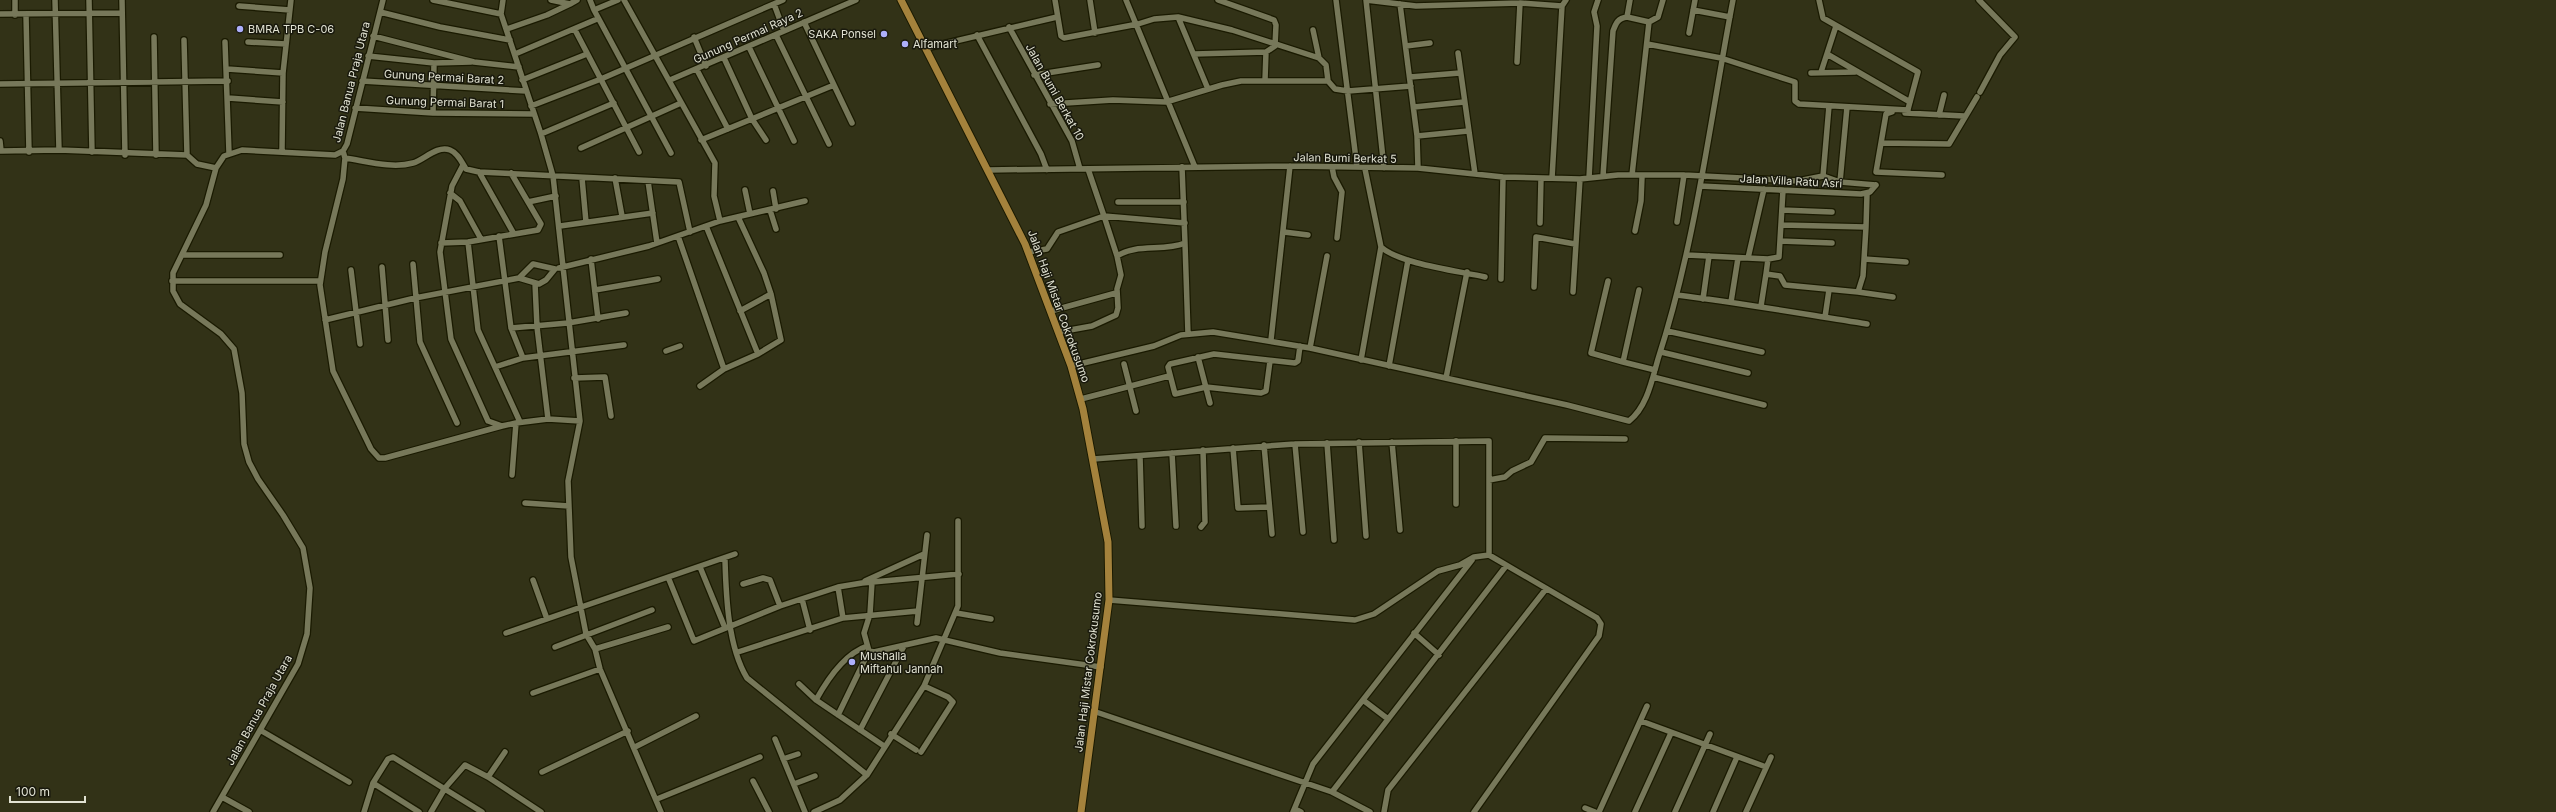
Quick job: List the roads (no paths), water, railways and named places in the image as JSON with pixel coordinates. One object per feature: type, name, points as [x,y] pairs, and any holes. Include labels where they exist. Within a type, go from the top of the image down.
[{"type":"main road","name":"Jalan Haji Mistar Cokrokusumo","points":[[901,0],[1028,252],[1072,366],[1094,459],[1108,542],[1109,600],[1083,811]]},
{"type":"street","points":[[15,0],[15,15]]},
{"type":"street","points":[[55,0],[59,150]]},
{"type":"street","points":[[89,0],[92,152]]},
{"type":"street","points":[[122,0],[125,155]]},
{"type":"street","points":[[282,150],[283,73],[291,0]]},
{"type":"street","name":"Jalan Banua Praja Utara","points":[[229,153],[242,150],[282,150],[335,155],[343,151],[347,144],[383,0]]},
{"type":"street","points":[[433,0],[500,14]]},
{"type":"street","points":[[503,0],[500,14],[507,29],[553,176],[560,226],[561,267],[580,421],[568,481],[571,558],[580,607],[586,634],[595,649],[600,669],[635,747],[661,812]]},
{"type":"street","points":[[551,0],[562,1],[570,4]]},
{"type":"street","points":[[507,29],[547,15],[577,0]]},
{"type":"street","points":[[590,0],[597,19],[653,116],[671,153]]},
{"type":"street","points":[[594,10],[618,0]]},
{"type":"street","points":[[624,0],[670,80],[701,140],[715,162],[714,196],[720,221]]},
{"type":"street","points":[[530,106],[601,79],[654,54],[783,0]]},
{"type":"street","name":"Gunung Permai Raya 2","points":[[670,80],[697,70],[856,0]]},
{"type":"street","points":[[1055,0],[1061,36],[1064,38],[1138,24],[1154,19],[1178,17],[1275,43],[1319,58],[1326,65],[1328,81],[1334,88],[1348,91],[1411,86]]},
{"type":"street","points":[[1090,0],[1095,32]]},
{"type":"street","points":[[1126,0],[1138,24],[1166,102],[1195,167]]},
{"type":"street","points":[[1194,54],[1266,52],[1273,49],[1275,43],[1276,25],[1274,20],[1218,0]]},
{"type":"street","points":[[1336,0],[1357,167]]},
{"type":"street","points":[[1384,168],[1369,0],[1400,4],[1512,2],[1562,6]]},
{"type":"street","points":[[1552,178],[1562,6],[1566,0]]},
{"type":"street","points":[[1589,178],[1598,26],[1594,12],[1598,0]]},
{"type":"street","points":[[1627,17],[1630,0]]},
{"type":"street","points":[[1603,176],[1613,31],[1616,23],[1627,17],[1649,22],[1658,18],[1663,0]]},
{"type":"street","points":[[1689,33],[1695,0]]},
{"type":"street","points":[[1072,366],[1154,346],[1188,334],[1213,332],[1271,340],[1310,348],[1629,421],[1643,404],[1653,377],[1687,255],[1721,58],[1733,0]]},
{"type":"street","points":[[1819,0],[1822,18],[1918,72],[1908,112]]},
{"type":"street","points":[[1881,143],[1949,144],[2000,55],[2015,37],[1979,0]]},
{"type":"street","points":[[1517,62],[1520,3]]},
{"type":"street","points":[[774,4],[784,31]]},
{"type":"street","points":[[1400,4],[1414,107],[1418,168]]},
{"type":"street","points":[[239,6],[290,10]]},
{"type":"street","points":[[1693,10],[1730,17]]},
{"type":"street","points":[[380,12],[440,27],[510,40]]},
{"type":"street","points":[[0,14],[26,15],[122,13]]},
{"type":"street","points":[[26,15],[29,152]]},
{"type":"street","points":[[926,48],[1009,27],[1057,17]]},
{"type":"street","points":[[1178,17],[1208,89]]},
{"type":"street","points":[[515,54],[575,30],[597,19]]},
{"type":"street","points":[[804,22],[852,123]]},
{"type":"street","points":[[1632,175],[1649,22]]},
{"type":"street","points":[[1821,72],[1836,26]]},
{"type":"street","name":"Jalan Bumi Berkat 10","points":[[1009,27],[1050,104],[1072,141],[1080,169]]},
{"type":"street","points":[[575,30],[628,127],[639,152]]},
{"type":"street","points":[[1313,30],[1319,58]]},
{"type":"street","points":[[776,35],[829,144]]},
{"type":"street","points":[[977,35],[1041,154],[1047,170]]},
{"type":"street","points":[[373,36],[474,62],[518,68]]},
{"type":"street","points":[[154,37],[156,155]]},
{"type":"street","points":[[694,37],[706,66]]},
{"type":"street","points":[[184,40],[187,155],[196,164],[216,168]]},
{"type":"street","points":[[225,42],[228,81],[229,153],[219,161],[206,205],[182,255],[172,281],[320,281]]},
{"type":"street","points":[[248,42],[286,44]]},
{"type":"street","points":[[1406,46],[1430,43]]},
{"type":"street","points":[[1647,44],[1721,58],[1795,82],[1796,103],[1964,116]]},
{"type":"street","points":[[749,47],[794,141]]},
{"type":"street","points":[[1265,80],[1266,52]]},
{"type":"street","points":[[1458,53],[1475,174]]},
{"type":"street","points":[[522,80],[587,54]]},
{"type":"street","points":[[1827,54],[1855,72],[1910,102]]},
{"type":"street","points":[[368,56],[434,63],[474,62]]},
{"type":"street","points":[[724,58],[752,119],[766,140]]},
{"type":"street","points":[[433,113],[434,63]]},
{"type":"street","points":[[1034,75],[1098,65]]},
{"type":"street","points":[[227,70],[283,73]]},
{"type":"street","points":[[697,70],[728,129]]},
{"type":"street","points":[[1811,73],[1855,72]]},
{"type":"street","points":[[1410,77],[1460,73]]},
{"type":"street","points":[[0,84],[123,81],[228,81]]},
{"type":"street","name":"Gunung Permai Barat 2","points":[[362,81],[434,87],[526,91]]},
{"type":"street","points":[[1050,104],[1113,100],[1166,102],[1241,81],[1328,81]]},
{"type":"street","points":[[701,140],[834,85]]},
{"type":"street","points":[[1939,115],[1944,94]]},
{"type":"street","points":[[228,98],[283,102]]},
{"type":"street","points":[[1414,107],[1464,102]]},
{"type":"street","points":[[541,134],[614,103]]},
{"type":"street","points":[[581,148],[681,103]]},
{"type":"street","points":[[1829,106],[1823,176],[1840,182],[1876,185],[1867,194],[1863,276],[1858,292]]},
{"type":"street","points":[[1840,182],[1847,107]]},
{"type":"street","name":"Gunung Permai Barat 1","points":[[355,108],[433,113],[534,114]]},
{"type":"street","points":[[1908,112],[1887,112],[1881,143],[1878,173],[1942,176]]},
{"type":"street","points":[[1417,136],[1468,131]]},
{"type":"street","points":[[0,140],[1,151],[29,152],[59,150],[125,155],[187,155]]},
{"type":"street","points":[[345,158],[402,166],[446,149],[454,153],[466,169],[479,172],[582,178],[615,178],[680,183],[690,232]]},
{"type":"street","points":[[343,151],[345,158],[343,180],[320,281],[334,376],[371,449],[379,458],[518,423],[548,419],[580,421]]},
{"type":"street","points":[[463,165],[450,193],[440,252],[451,339],[488,421],[502,426]]},
{"type":"street","points":[[1271,340],[1290,166]]},
{"type":"street","name":"Jalan Bumi Berkat 5","points":[[988,170],[1290,166],[1357,167],[1364,169],[1418,168],[1503,177],[1580,179],[1603,176],[1632,175],[1642,177],[1684,175],[1701,178],[1798,181],[1823,176]]},
{"type":"street","points":[[1182,167],[1188,334]]},
{"type":"street","points":[[1332,167],[1334,177],[1342,192],[1336,238]]},
{"type":"street","points":[[1059,332],[1092,326],[1111,319],[1118,308],[1116,293],[1121,275],[1117,256],[1088,169]]},
{"type":"street","points":[[1361,360],[1381,247],[1364,169]]},
{"type":"street","points":[[479,172],[514,234]]},
{"type":"street","points":[[441,243],[468,242],[499,236],[534,232],[540,227],[538,219],[511,173]]},
{"type":"street","points":[[1677,222],[1684,175]]},
{"type":"street","points":[[1501,279],[1503,177]]},
{"type":"street","points":[[1635,231],[1641,201],[1642,177]]},
{"type":"street","points":[[582,178],[586,222]]},
{"type":"street","points":[[615,178],[622,216]]},
{"type":"street","points":[[1540,223],[1541,178]]},
{"type":"street","points":[[1573,292],[1580,179]]},
{"type":"street","points":[[648,181],[657,243]]},
{"type":"street","name":"Jalan Villa Ratu Asri","points":[[1700,186],[1867,194]]},
{"type":"street","points":[[1748,258],[1764,189]]},
{"type":"street","points":[[745,190],[750,214]]},
{"type":"street","points":[[1687,255],[1768,259],[1779,257],[1783,190]]},
{"type":"street","points":[[773,191],[773,210],[776,229]]},
{"type":"street","points":[[450,193],[460,201],[481,239]]},
{"type":"street","points":[[528,202],[556,196]]},
{"type":"street","points":[[520,278],[533,264],[555,269],[657,243],[720,221],[773,210],[805,201]]},
{"type":"street","points":[[1118,202],[1184,202]]},
{"type":"street","points":[[1782,210],[1832,212]]},
{"type":"street","points":[[560,226],[622,216],[653,213]]},
{"type":"street","points":[[1028,252],[1047,249],[1058,232],[1104,216],[1184,223]]},
{"type":"street","points":[[700,386],[724,369],[758,354],[781,340],[771,294],[755,252],[738,217]]},
{"type":"street","points":[[1781,224],[1866,227]]},
{"type":"street","points":[[706,226],[758,354]]},
{"type":"street","points":[[1284,232],[1308,235]]},
{"type":"street","points":[[499,236],[510,328],[523,358]]},
{"type":"street","points":[[678,236],[724,369]]},
{"type":"street","points":[[1534,287],[1536,237],[1575,244]]},
{"type":"street","points":[[1780,241],[1832,242]]},
{"type":"street","points":[[468,242],[478,330],[518,423],[512,475]]},
{"type":"street","points":[[1117,256],[1133,250],[1173,248],[1184,243]]},
{"type":"street","points":[[1381,247],[1389,254],[1408,260],[1485,277]]},
{"type":"street","points":[[182,255],[280,255]]},
{"type":"street","points":[[1310,348],[1327,256]]},
{"type":"street","points":[[1704,299],[1709,256]]},
{"type":"street","points":[[1730,302],[1738,258]]},
{"type":"street","points":[[591,259],[598,319]]},
{"type":"street","points":[[1761,306],[1768,259]]},
{"type":"street","points":[[1864,259],[1906,262]]},
{"type":"street","points":[[1389,366],[1408,260]]},
{"type":"street","points":[[413,264],[420,342],[457,423]]},
{"type":"street","points":[[382,267],[388,340]]},
{"type":"street","points":[[326,320],[415,298],[474,286],[520,278],[535,283],[546,280],[555,269]]},
{"type":"street","points":[[351,270],[360,344]]},
{"type":"street","points":[[1446,378],[1467,272]]},
{"type":"street","points":[[1766,274],[1777,275],[1789,286],[1858,292],[1893,297]]},
{"type":"street","points":[[594,290],[658,279]]},
{"type":"street","name":"Jalan Banua Praja Utara","points":[[172,281],[173,291],[180,304],[221,334],[234,349],[242,393],[244,444],[249,462],[258,479],[297,536],[306,560],[310,588],[307,634],[298,664],[213,812]]},
{"type":"street","points":[[1608,282],[1591,352],[1655,370]]},
{"type":"street","points":[[535,283],[537,327],[548,419]]},
{"type":"street","points":[[1623,362],[1639,290]]},
{"type":"street","points":[[1825,317],[1829,290]]},
{"type":"street","points":[[1051,311],[1116,293]]},
{"type":"street","points":[[740,311],[771,294]]},
{"type":"street","points":[[1677,295],[1761,306],[1778,311],[1867,324]]},
{"type":"street","points":[[510,328],[537,327],[568,323],[626,313]]},
{"type":"street","points":[[1667,331],[1762,352]]},
{"type":"street","points":[[495,367],[540,354],[624,345]]},
{"type":"street","points":[[666,351],[680,346]]},
{"type":"street","points":[[1270,361],[1264,392],[1206,387],[1175,394],[1169,376],[1170,364],[1214,354],[1270,361],[1297,362],[1300,346]]},
{"type":"street","points":[[1661,352],[1748,373]]},
{"type":"street","points":[[1198,357],[1210,403]]},
{"type":"street","points":[[1124,364],[1136,411]]},
{"type":"street","points":[[1080,399],[1169,376]]},
{"type":"street","points":[[574,378],[605,377],[611,416]]},
{"type":"street","points":[[1653,377],[1764,405]]},
{"type":"street","points":[[1489,480],[1506,477],[1512,471],[1531,462],[1545,438],[1625,439]]},
{"type":"street","points":[[1456,441],[1456,504]]},
{"type":"street","points":[[1094,459],[1264,445],[1359,442],[1489,441],[1489,555]]},
{"type":"street","points":[[1359,442],[1366,536]]},
{"type":"street","points":[[1392,442],[1400,530]]},
{"type":"street","points":[[1328,443],[1334,540]]},
{"type":"street","points":[[1295,444],[1304,532]]},
{"type":"street","points":[[1264,445],[1272,534]]},
{"type":"street","points":[[1233,448],[1238,508],[1270,507]]},
{"type":"street","points":[[1201,527],[1205,522],[1203,450]]},
{"type":"street","points":[[1172,453],[1176,526]]},
{"type":"street","points":[[1140,456],[1142,526]]},
{"type":"street","points":[[525,503],[569,506]]},
{"type":"street","points":[[814,812],[840,800],[867,775],[891,734],[924,686],[956,613],[959,602],[958,521]]},
{"type":"street","points":[[917,623],[927,535]]},
{"type":"street","points":[[506,632],[668,577],[724,560],[735,554]]},
{"type":"street","points":[[862,583],[902,562],[924,554]]},
{"type":"street","points":[[1109,600],[1355,620],[1374,614],[1426,577],[1460,565],[1474,557],[1489,555],[1597,618],[1601,624],[1599,636],[1474,812]]},
{"type":"street","points":[[1300,812],[1294,811],[1304,783],[1313,764],[1474,557]]},
{"type":"street","points":[[724,560],[727,627]]},
{"type":"street","points":[[1332,792],[1439,655],[1506,566]]},
{"type":"street","points":[[700,567],[738,652],[747,678],[867,775]]},
{"type":"street","points":[[668,577],[691,637],[694,641],[780,606],[838,587],[862,583],[959,574]]},
{"type":"street","points":[[743,584],[763,578],[770,580],[780,606]]},
{"type":"street","points":[[533,580],[547,619]]},
{"type":"street","points":[[838,715],[868,649],[864,633],[870,614],[872,582]]},
{"type":"street","points":[[838,587],[843,618]]},
{"type":"street","points":[[1384,812],[1388,790],[1546,589]]},
{"type":"street","points":[[802,599],[810,630]]},
{"type":"street","points":[[554,647],[652,610]]},
{"type":"street","points":[[738,652],[810,630],[843,618],[870,614],[918,611]]},
{"type":"street","points":[[956,613],[991,619]]},
{"type":"street","points":[[595,649],[668,627]]},
{"type":"street","points":[[1414,633],[1439,655]]},
{"type":"street","points":[[816,700],[823,686],[842,664],[859,649],[868,649],[874,652],[904,646],[923,640],[943,640],[1000,653],[1101,668]]},
{"type":"street","points":[[860,730],[904,646]]},
{"type":"street","points":[[533,693],[600,669]]},
{"type":"street","points":[[799,684],[816,700],[884,746]]},
{"type":"street","points":[[891,734],[919,751],[953,702],[948,697],[924,686]]},
{"type":"street","points":[[1363,700],[1388,719]]},
{"type":"street","points":[[1599,812],[1647,706]]},
{"type":"street","points":[[1096,712],[1332,792],[1370,812]]},
{"type":"street","points":[[635,747],[696,716]]},
{"type":"street","points":[[1640,721],[1766,767]]},
{"type":"street","points":[[260,730],[349,782]]},
{"type":"street","points":[[542,772],[628,731]]},
{"type":"street","points":[[1635,812],[1671,733]]},
{"type":"street","points":[[1675,812],[1710,734]]},
{"type":"street","points":[[775,739],[806,812]]},
{"type":"street","points":[[488,777],[505,752]]},
{"type":"street","points":[[783,759],[798,754]]},
{"type":"street","points":[[364,812],[372,784],[388,759],[393,757],[482,812]]},
{"type":"street","points":[[657,799],[760,757]]},
{"type":"street","points":[[1713,812],[1737,757]]},
{"type":"street","points":[[1746,812],[1771,757]]},
{"type":"street","points":[[431,812],[445,788],[465,765],[488,777],[541,812]]},
{"type":"street","points":[[794,784],[815,776]]},
{"type":"street","points":[[752,781],[769,812]]},
{"type":"street","points":[[372,784],[419,812]]},
{"type":"street","points":[[222,797],[249,812]]},
{"type":"street","points":[[1585,808],[1595,812]]},
{"type":"place","name":"BMRA TPB C-06","points":[[240,29]]},
{"type":"place","name":"SAKA Ponsel","points":[[884,34]]},
{"type":"place","name":"Alfamart","points":[[905,44]]},
{"type":"place","name":"Mushalla Miftahul Jannah","points":[[852,662]]}]
